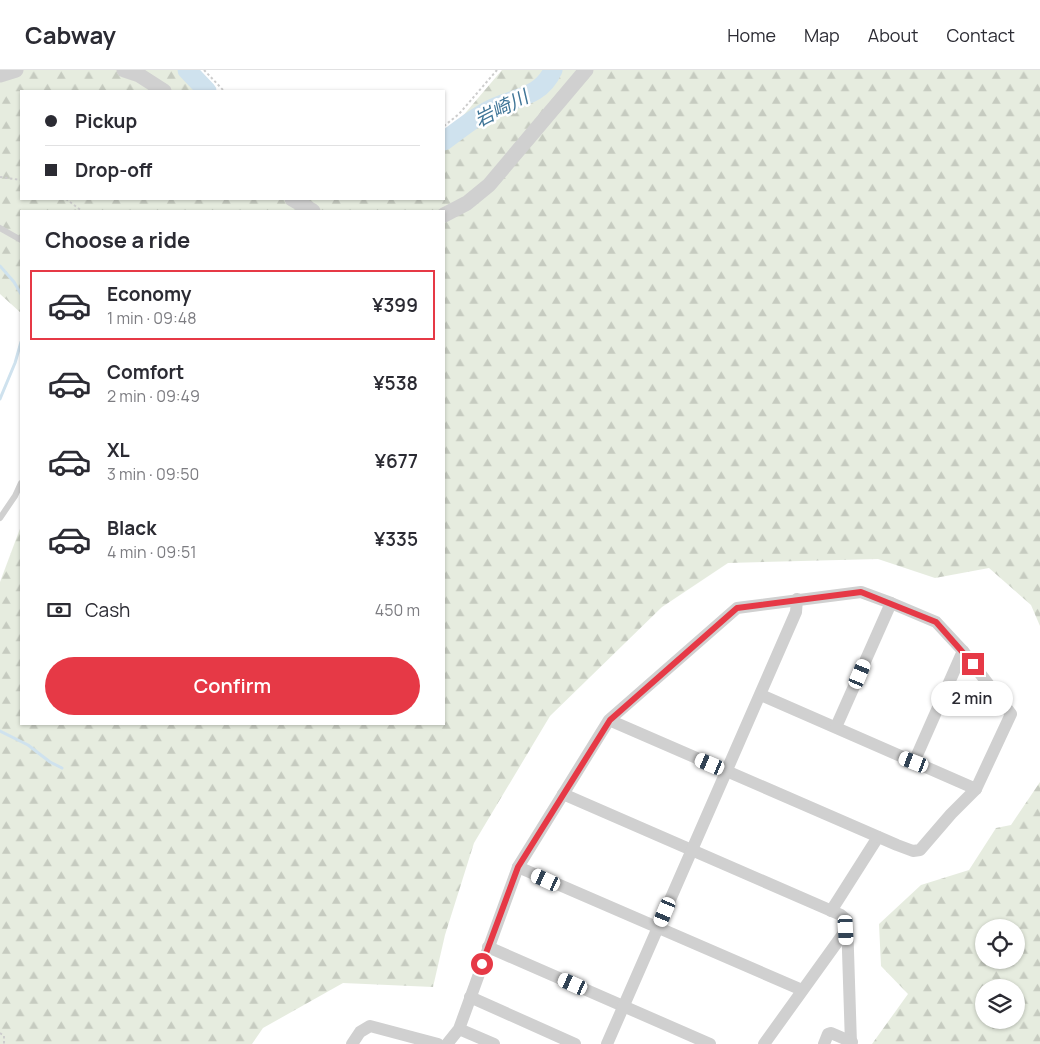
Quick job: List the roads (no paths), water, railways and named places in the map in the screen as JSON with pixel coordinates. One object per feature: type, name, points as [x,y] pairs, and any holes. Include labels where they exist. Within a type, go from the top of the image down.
[{"type":"street","points":[[0,75],[16,70]]},
{"type":"street","points":[[124,70],[139,75],[162,90]]},
{"type":"street","points":[[445,214],[466,203],[489,185],[586,70]]},
{"type":"street","points":[[294,200],[311,210]]},
{"type":"street","points":[[447,1044],[459,1029],[518,867],[610,720],[737,608],[861,592],[890,603],[936,622],[963,651],[1011,714],[976,789],[951,814],[920,850],[905,849],[610,720]]},
{"type":"street","points":[[607,1044],[761,695],[796,612],[798,599]]},
{"type":"street","points":[[836,728],[890,603]]},
{"type":"street","points":[[914,762],[963,651]]},
{"type":"street","points":[[761,695],[976,789]]},
{"type":"street","points":[[563,794],[831,910],[847,920],[851,1043],[831,1033],[828,1034],[824,1044]]},
{"type":"street","points":[[831,910],[878,837]]},
{"type":"street","points":[[518,867],[802,990]]},
{"type":"street","points":[[764,1044],[846,930]]},
{"type":"street","points":[[488,947],[710,1044]]},
{"type":"street","points":[[470,998],[575,1044]]},
{"type":"street","points":[[354,1043],[360,1032],[370,1026],[438,1044]]},
{"type":"street","points":[[459,1029],[494,1044]]},
{"type":"lane","points":[[0,228],[20,239]]},
{"type":"lane","points":[[0,518],[20,485]]},
{"type":"waterway","name":"岩崎川","points":[[187,70],[206,90]]},
{"type":"waterway","name":"岩崎川","points":[[445,140],[487,111],[535,91],[542,86],[553,70]]},
{"type":"waterway","points":[[0,266],[20,292]]},
{"type":"waterway","points":[[0,399],[20,346]]},
{"type":"waterway","points":[[0,731],[28,745],[50,762],[62,768]]}]
